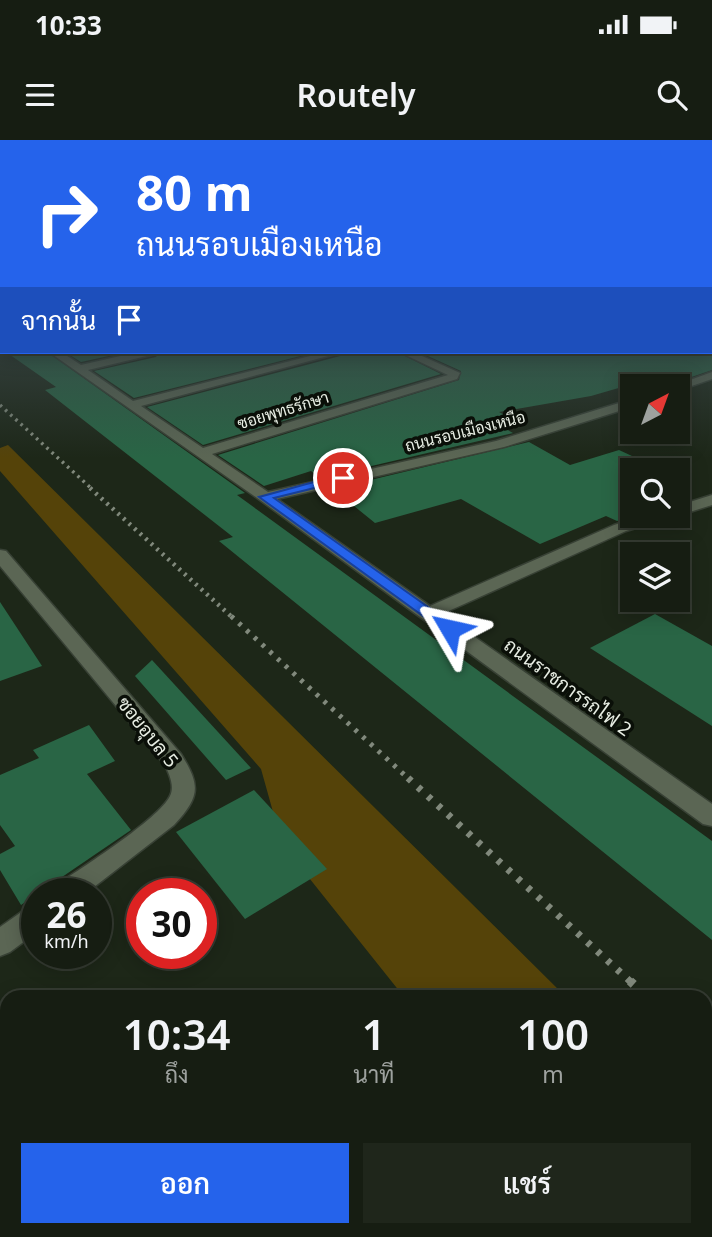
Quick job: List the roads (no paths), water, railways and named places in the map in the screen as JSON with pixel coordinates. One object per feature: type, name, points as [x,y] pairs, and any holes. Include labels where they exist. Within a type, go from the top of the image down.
[{"type":"street","name":"ถนนราชการรถไฟ 2","points":[[60,356],[265,497],[712,817]]},
{"type":"street","points":[[79,369],[133,356]]},
{"type":"street","points":[[130,405],[322,356]]},
{"type":"street","name":"ซอยพุทธรักษา","points":[[200,453],[453,377],[454,373],[414,356]]},
{"type":"street","points":[[690,383],[712,375]]},
{"type":"street","name":"ถนนรอบเมืองเหนือ","points":[[265,497],[499,444],[620,407]]},
{"type":"street","points":[[690,507],[712,500]]},
{"type":"street","points":[[429,613],[620,528]]},
{"type":"street","name":"ซอยอุบล 5","points":[[0,555],[173,760],[184,778],[183,797],[168,817],[86,878]]},
{"type":"street","points":[[0,943],[21,928]]},
{"type":"railway","points":[[0,405],[92,489]]},
{"type":"railway","points":[[90,488],[233,618]]},
{"type":"railway","points":[[231,616],[410,780]]},
{"type":"railway","points":[[408,778],[632,983]]},
{"type":"railway","points":[[630,981],[640,990]]}]
